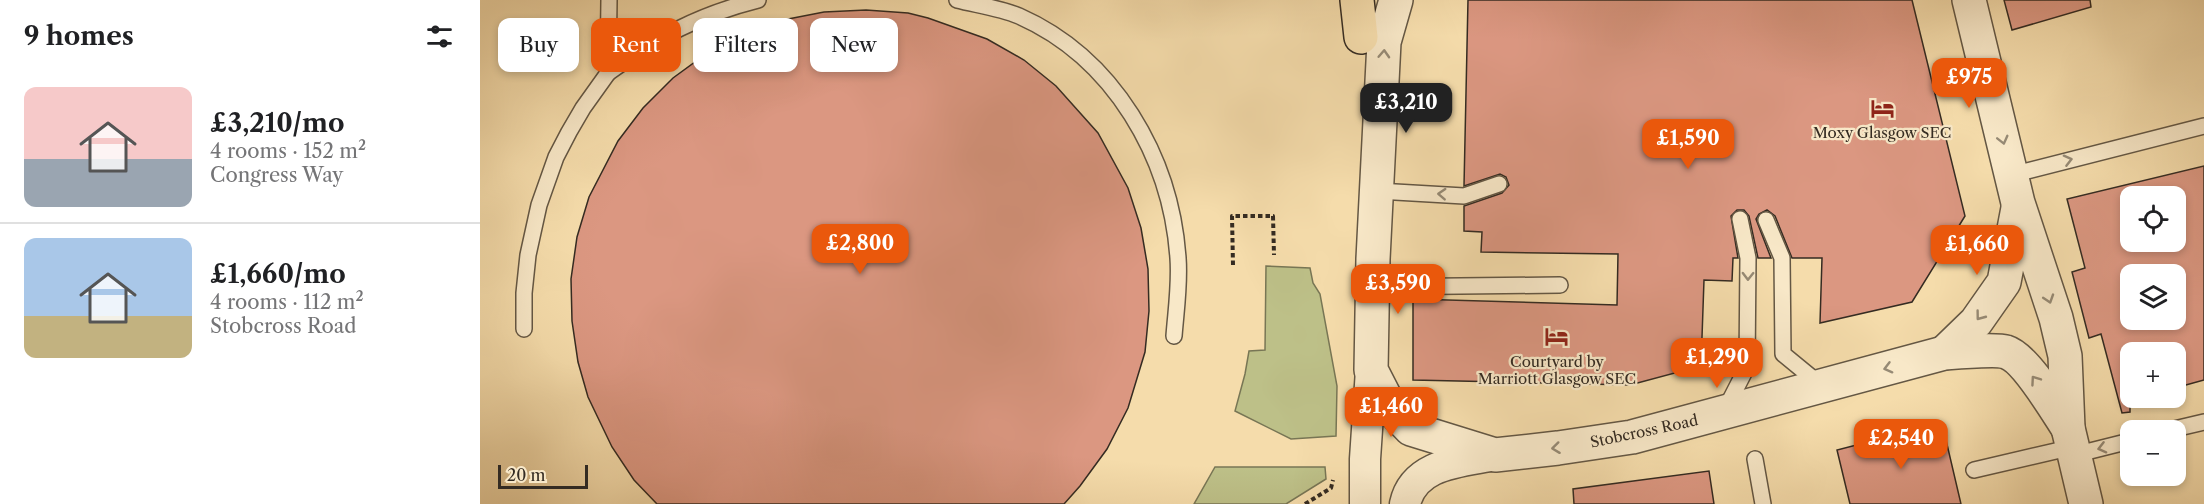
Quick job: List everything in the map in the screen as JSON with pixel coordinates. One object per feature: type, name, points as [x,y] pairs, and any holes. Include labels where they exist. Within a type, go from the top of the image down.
[{"type":"main road","points":[[1357,0],[1361,37]]},
{"type":"street","points":[[1346,0],[1361,37],[1361,88],[1373,273]]},
{"type":"street","points":[[1365,504],[1365,459],[1371,370],[1373,273],[1384,42],[1396,0]]},
{"type":"street","points":[[1969,1],[2015,189],[2056,318],[2065,356],[2072,444],[2086,504]]},
{"type":"street","name":"Stobcross Road","points":[[1944,353],[1976,322],[2004,282],[2015,189]]},
{"type":"street","name":"Stobcross Road","points":[[1371,370],[1390,407],[1411,429],[1495,455],[1632,437],[1944,353],[2006,352],[2026,367],[2072,444]]},
{"type":"street","points":[[1405,504],[1406,496],[1416,481],[1436,467],[1495,455]]},
{"type":"lane","points":[[608,73],[609,0]]},
{"type":"lane","points":[[524,329],[524,294],[528,255],[539,206],[556,157],[583,108],[608,73],[647,45],[688,23],[758,0]]},
{"type":"lane","points":[[957,0],[1017,15],[1043,29],[1078,52],[1095,67],[1123,102],[1150,150],[1171,208],[1179,261],[1174,336]]},
{"type":"lane","points":[[2015,189],[2204,126]]},
{"type":"lane","points":[[1378,191],[1464,196],[1498,184]]},
{"type":"lane","points":[[1723,413],[1747,367],[1748,258],[1740,219]]},
{"type":"lane","points":[[1766,220],[1782,258],[1783,354],[1822,386]]},
{"type":"lane","points":[[1373,273],[1560,285]]},
{"type":"lane","points":[[2186,426],[2204,422]]},
{"type":"lane","points":[[1974,470],[2072,444],[2120,442]]},
{"type":"lane","points":[[1755,459],[1763,504]]},
{"type":"path","points":[[1233,265],[1232,216],[1273,216],[1274,255]]},
{"type":"green space","points":[[1266,266],[1310,268],[1313,283],[1320,294],[1337,386],[1336,436],[1291,439],[1235,411],[1249,351],[1265,350]]},
{"type":"green space","points":[[1215,467],[1325,467],[1326,479],[1286,504],[1194,504]]},
{"type":"building","points":[[1468,0],[1912,0],[1965,216],[1912,302],[1820,323],[1822,258],[1792,258],[1775,216],[1767,210],[1759,214],[1756,219],[1771,258],[1758,258],[1749,216],[1744,210],[1737,210],[1731,216],[1738,258],[1733,258],[1732,281],[1704,280],[1701,366],[1630,385],[1413,380],[1413,299],[1617,305],[1618,254],[1481,252],[1482,232],[1464,231],[1464,206],[1502,193],[1509,185],[1506,177],[1500,174],[1464,186]]},
{"type":"building","points":[[2004,0],[2090,0],[2091,7],[2012,30]]},
{"type":"building","points":[[866,10],[908,13],[987,39],[1024,60],[1056,86],[1098,133],[1128,188],[1141,228],[1148,269],[1149,311],[1145,352],[1128,408],[1107,449],[1064,504],[657,504],[634,480],[612,447],[588,397],[578,362],[572,321],[571,279],[577,237],[589,197],[618,141],[643,108],[673,78],[693,63],[693,72],[798,72],[798,18],[793,18],[824,12]]},
{"type":"building","points":[[2204,166],[2204,380],[2186,385],[2186,342],[2120,342],[2120,405],[2101,334],[2089,338],[2072,272],[2085,268],[2067,199],[2120,186],[2120,252],[2186,252],[2186,186],[2121,186]]},
{"type":"building","points":[[2121,408],[2130,408],[2130,412],[2122,413]]},
{"type":"building","points":[[1942,423],[1961,504],[1850,504],[1837,450]]},
{"type":"building","points":[[1709,471],[1714,504],[1574,504],[1573,489]]},
{"type":"place","name":"Moxy Glasgow SEC","points":[[1882,108]]},
{"type":"place","name":"Courtyard by Marriott Glasgow SEC","points":[[1557,337]]}]
